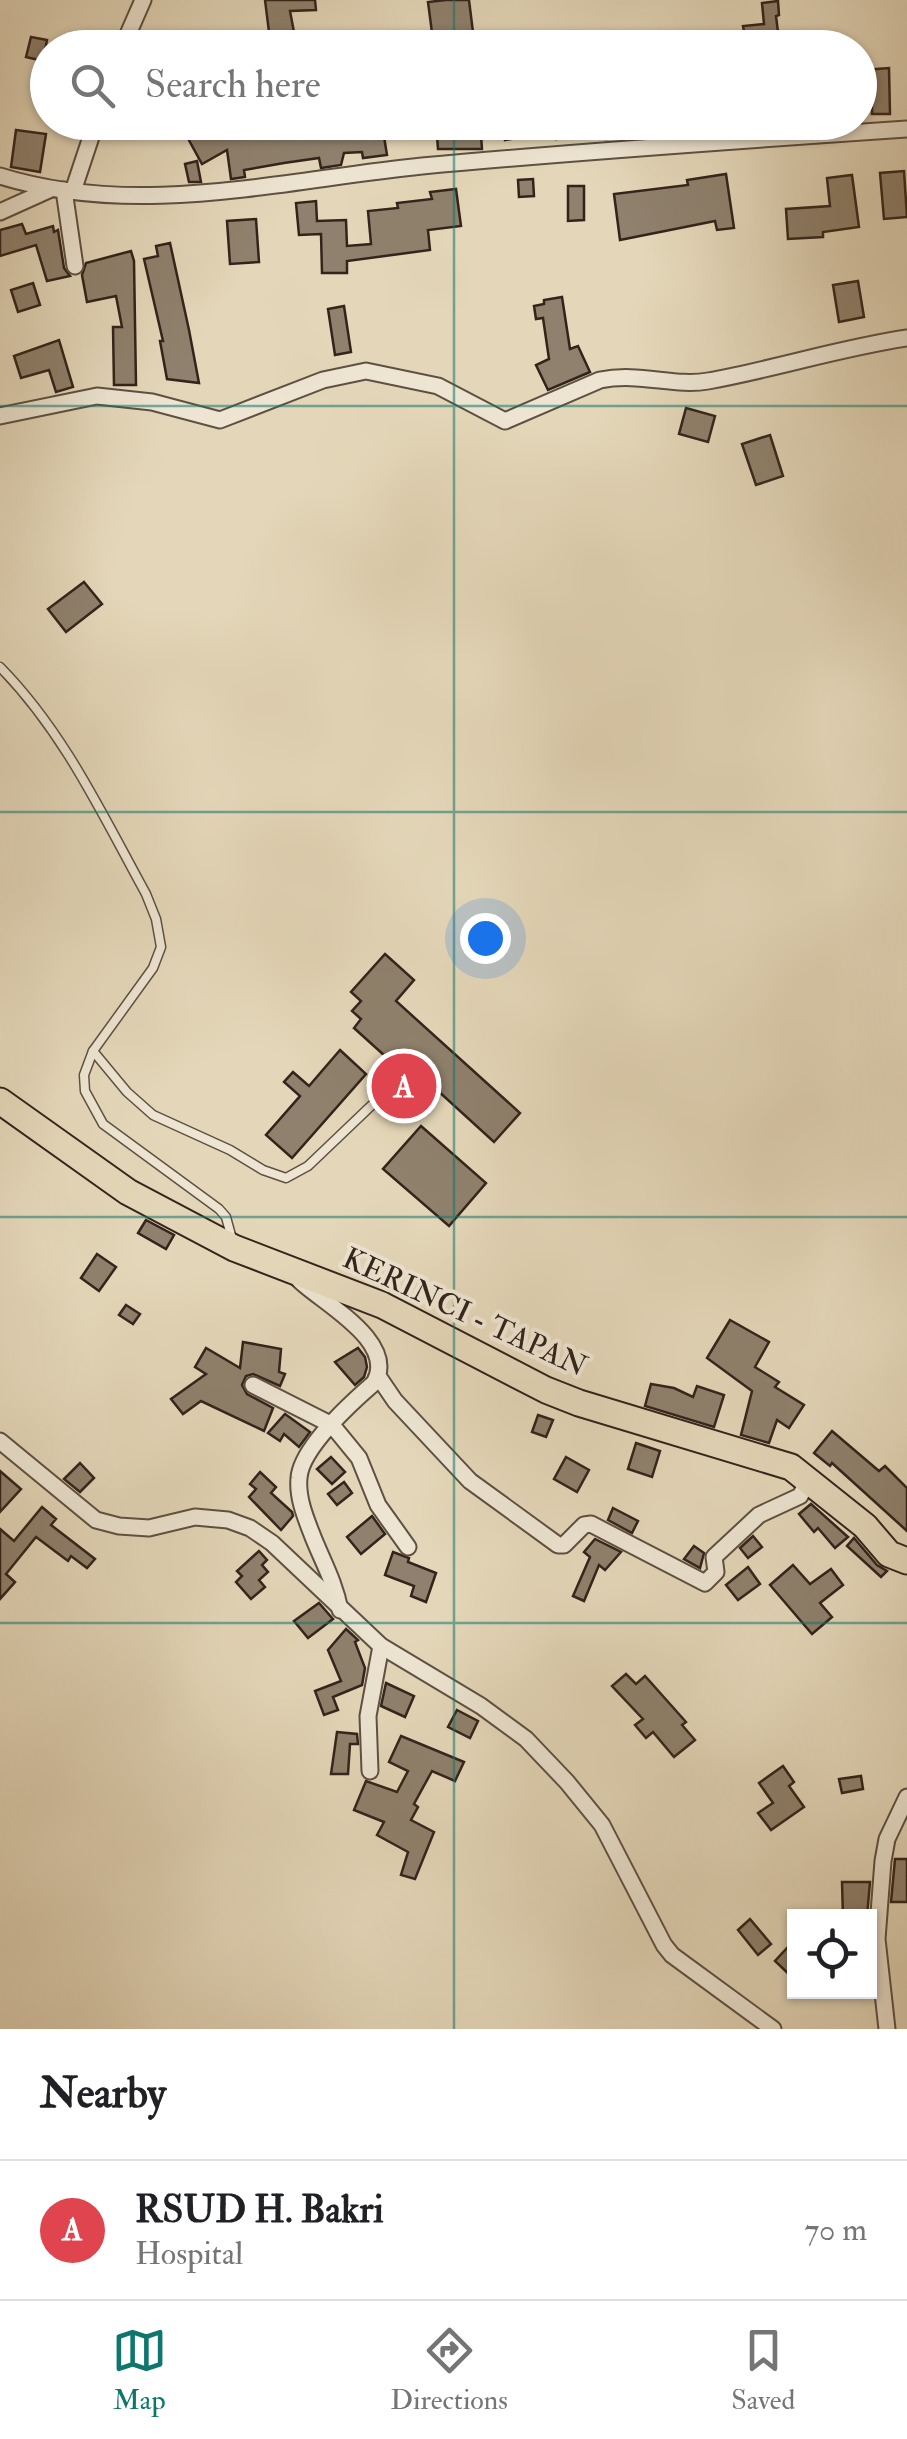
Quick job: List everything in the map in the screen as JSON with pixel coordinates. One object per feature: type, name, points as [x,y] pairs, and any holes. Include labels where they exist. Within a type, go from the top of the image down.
[{"type":"highway","name":"KERINCI - TAPAN","points":[[0,1101],[128,1192],[234,1248],[406,1316],[546,1390],[791,1467],[866,1526],[889,1554],[907,1561]]},
{"type":"street","points":[[130,30],[143,0]]},
{"type":"street","points":[[877,131],[907,129]]},
{"type":"street","points":[[75,266],[62,190],[87,140]]},
{"type":"street","points":[[0,176],[62,190],[151,198],[421,166],[763,140]]},
{"type":"street","points":[[0,212],[62,190]]},
{"type":"street","points":[[0,416],[97,396],[138,399],[220,420],[323,380],[366,371],[438,386],[506,421],[614,377],[635,375],[704,382],[855,346],[907,338]]},
{"type":"street","points":[[284,1266],[360,1329],[378,1361],[382,1385],[470,1482],[558,1545],[591,1524],[705,1583],[716,1572],[714,1556],[759,1514],[800,1496],[809,1479]]},
{"type":"street","points":[[340,1610],[335,1586],[314,1540],[298,1474],[304,1460],[335,1422],[378,1376]]},
{"type":"street","points":[[253,1384],[335,1422],[358,1458],[378,1504],[408,1546]]},
{"type":"street","points":[[0,1441],[96,1520],[149,1528],[195,1517],[228,1520],[250,1528],[272,1543],[381,1646],[481,1706],[526,1739],[602,1826],[664,1946],[773,2029]]},
{"type":"street","points":[[370,1771],[368,1716],[381,1646]]},
{"type":"street","points":[[888,2029],[877,1938],[884,1851],[907,1798]]},
{"type":"lane","points":[[0,666],[62,741],[156,919],[160,947],[153,968],[93,1051],[84,1075],[86,1091],[103,1124],[219,1209],[228,1224],[234,1248]]},
{"type":"lane","points":[[93,1051],[152,1115],[286,1178],[308,1166],[396,1082]]},
{"type":"building","points":[[265,0],[315,0],[316,10],[290,11],[294,30],[269,30]]},
{"type":"building","points":[[469,0],[473,30],[432,30],[428,2]]},
{"type":"building","points":[[778,1],[778,30],[744,30],[743,26],[764,24],[762,3]]},
{"type":"building","points":[[889,68],[890,114],[877,114],[877,69]]},
{"type":"building","points":[[16,130],[30,132],[30,140],[45,140],[40,172],[11,167]]},
{"type":"building","points":[[189,140],[385,140],[387,155],[363,158],[362,152],[344,153],[341,165],[321,168],[319,158],[244,170],[245,177],[231,179],[227,150],[202,164]]},
{"type":"building","points":[[437,140],[481,140],[482,149],[438,149]]},
{"type":"building","points":[[197,161],[201,182],[189,182],[185,164]]},
{"type":"building","points":[[904,171],[907,217],[884,219],[880,173]]},
{"type":"building","points":[[726,174],[734,228],[717,230],[715,221],[620,240],[614,194],[688,185],[687,180]]},
{"type":"building","points":[[852,175],[859,227],[823,232],[823,237],[788,239],[786,209],[830,206],[827,178]]},
{"type":"building","points":[[533,179],[534,196],[519,197],[518,180]]},
{"type":"building","points":[[568,186],[584,186],[584,220],[568,221]]},
{"type":"building","points":[[456,189],[461,226],[428,230],[430,250],[347,261],[347,273],[322,273],[321,234],[299,235],[296,203],[316,201],[317,221],[346,220],[347,246],[371,244],[368,211],[398,208],[397,203],[432,199],[430,192]]},
{"type":"building","points":[[256,219],[259,262],[230,264],[227,221]]},
{"type":"building","points":[[22,224],[26,234],[53,226],[54,232],[58,230],[64,268],[70,276],[47,281],[36,245],[0,256],[0,230]]},
{"type":"building","points":[[170,243],[199,383],[167,379],[163,341],[144,259],[158,256],[156,246]]},
{"type":"building","points":[[131,251],[136,385],[114,385],[113,327],[122,327],[116,296],[87,302],[82,275],[86,263]]},
{"type":"building","points":[[858,281],[864,317],[839,322],[833,285]]},
{"type":"building","points":[[33,283],[40,305],[18,312],[11,290]]},
{"type":"building","points":[[562,297],[570,349],[578,346],[590,372],[548,390],[536,365],[549,359],[543,318],[536,319],[534,306]]},
{"type":"building","points":[[344,306],[351,352],[335,355],[328,309]]},
{"type":"building","points":[[59,340],[73,387],[56,392],[49,370],[21,378],[14,356]]},
{"type":"building","points":[[686,408],[715,416],[708,442],[679,434]]},
{"type":"building","points":[[770,435],[783,476],[756,485],[742,444]]},
{"type":"building","points":[[84,582],[102,604],[66,632],[48,609]]},
{"type":"building","points":[[385,954],[414,980],[396,1001],[520,1113],[494,1142],[413,1068],[407,1076],[354,1028],[361,1019],[352,1011],[361,1001],[351,992]]},
{"type":"building","points":[[340,1050],[366,1074],[292,1158],[266,1135],[300,1096],[284,1082],[293,1072],[309,1086]]},
{"type":"building","points":[[421,1126],[486,1183],[449,1226],[383,1169]]},
{"type":"building","points":[[146,1220],[174,1235],[166,1249],[138,1233]]},
{"type":"building","points":[[97,1254],[116,1267],[99,1291],[81,1278]]},
{"type":"building","points":[[126,1305],[140,1314],[133,1324],[119,1315]]},
{"type":"building","points":[[730,1320],[769,1342],[755,1367],[779,1382],[775,1387],[804,1405],[789,1428],[777,1420],[769,1443],[741,1435],[752,1391],[707,1358]]},
{"type":"building","points":[[243,1342],[281,1349],[279,1372],[285,1374],[280,1386],[253,1374],[246,1376],[242,1385],[247,1394],[273,1408],[264,1431],[201,1401],[183,1414],[171,1399],[206,1374],[195,1367],[206,1348],[240,1368]]},
{"type":"building","points":[[358,1348],[367,1367],[364,1377],[355,1385],[335,1362]]},
{"type":"building","points":[[651,1384],[693,1397],[697,1386],[724,1395],[714,1427],[645,1406]]},
{"type":"building","points":[[285,1414],[310,1432],[299,1447],[284,1434],[280,1441],[268,1433]]},
{"type":"building","points":[[538,1415],[553,1420],[546,1437],[532,1432]]},
{"type":"building","points":[[832,1431],[879,1471],[885,1466],[907,1488],[907,1531],[832,1463],[830,1466],[814,1453]]},
{"type":"building","points":[[636,1443],[660,1451],[652,1477],[628,1469]]},
{"type":"building","points":[[331,1457],[345,1472],[332,1484],[317,1469]]},
{"type":"building","points":[[566,1457],[589,1470],[577,1492],[554,1479]]},
{"type":"building","points":[[80,1463],[94,1478],[80,1492],[64,1479]]},
{"type":"building","points":[[0,1471],[21,1489],[0,1512]]},
{"type":"building","points":[[260,1472],[276,1487],[271,1493],[292,1512],[281,1530],[249,1497],[256,1489],[250,1484]]},
{"type":"building","points":[[344,1482],[352,1493],[337,1505],[328,1494]]},
{"type":"building","points":[[811,1504],[848,1537],[835,1548],[799,1514]]},
{"type":"building","points":[[42,1507],[56,1519],[51,1525],[95,1559],[87,1568],[71,1556],[68,1561],[36,1537],[6,1574],[15,1582],[0,1599],[0,1529],[14,1541]]},
{"type":"building","points":[[613,1508],[638,1521],[632,1533],[608,1520]]},
{"type":"building","points":[[372,1516],[385,1534],[361,1554],[347,1537]]},
{"type":"building","points":[[753,1536],[762,1547],[748,1558],[740,1548]]},
{"type":"building","points":[[854,1538],[887,1571],[881,1577],[847,1546]]},
{"type":"building","points":[[595,1539],[621,1552],[605,1570],[599,1565],[584,1601],[573,1596],[590,1557],[584,1552]]},
{"type":"building","points":[[694,1546],[704,1553],[700,1568],[684,1559]]},
{"type":"building","points":[[259,1551],[267,1560],[262,1565],[268,1572],[259,1580],[265,1587],[251,1599],[236,1582],[242,1576],[237,1571]]},
{"type":"building","points":[[393,1552],[436,1573],[426,1602],[411,1596],[414,1586],[385,1575]]},
{"type":"building","points":[[793,1565],[810,1584],[831,1569],[843,1585],[820,1603],[832,1617],[812,1634],[770,1585]]},
{"type":"building","points":[[748,1567],[760,1584],[738,1600],[726,1585]]},
{"type":"building","points":[[319,1603],[333,1619],[308,1638],[294,1621]]},
{"type":"building","points":[[346,1629],[358,1640],[355,1642],[365,1668],[362,1685],[333,1697],[338,1710],[324,1715],[315,1691],[341,1681],[328,1650]]},
{"type":"building","points":[[626,1674],[636,1684],[645,1676],[686,1722],[682,1725],[695,1740],[674,1757],[653,1732],[646,1738],[635,1725],[643,1719],[612,1686]]},
{"type":"building","points":[[386,1683],[414,1696],[405,1717],[381,1706]]},
{"type":"building","points":[[457,1710],[478,1721],[470,1738],[448,1727]]},
{"type":"building","points":[[337,1732],[357,1734],[358,1744],[350,1744],[348,1774],[331,1774]]},
{"type":"building","points":[[401,1736],[464,1762],[455,1781],[432,1771],[414,1804],[418,1807],[411,1820],[434,1832],[415,1879],[401,1875],[408,1852],[377,1835],[384,1822],[354,1810],[366,1781],[397,1792],[408,1771],[389,1762]]},
{"type":"building","points":[[783,1766],[794,1782],[789,1786],[804,1807],[771,1830],[758,1813],[773,1803],[759,1783]]},
{"type":"building","points":[[861,1776],[863,1789],[842,1793],[839,1779]]},
{"type":"building","points":[[895,1859],[907,1859],[907,1902],[891,1902]]},
{"type":"building","points":[[842,1882],[870,1882],[868,1909],[843,1909]]},
{"type":"building","points":[[750,1919],[771,1944],[758,1955],[738,1930]]},
{"type":"building","points":[[787,1948],[787,1972],[775,1961]]},
{"type":"place","name":"RSUD H. Bakri","points":[[404,1086]]}]
